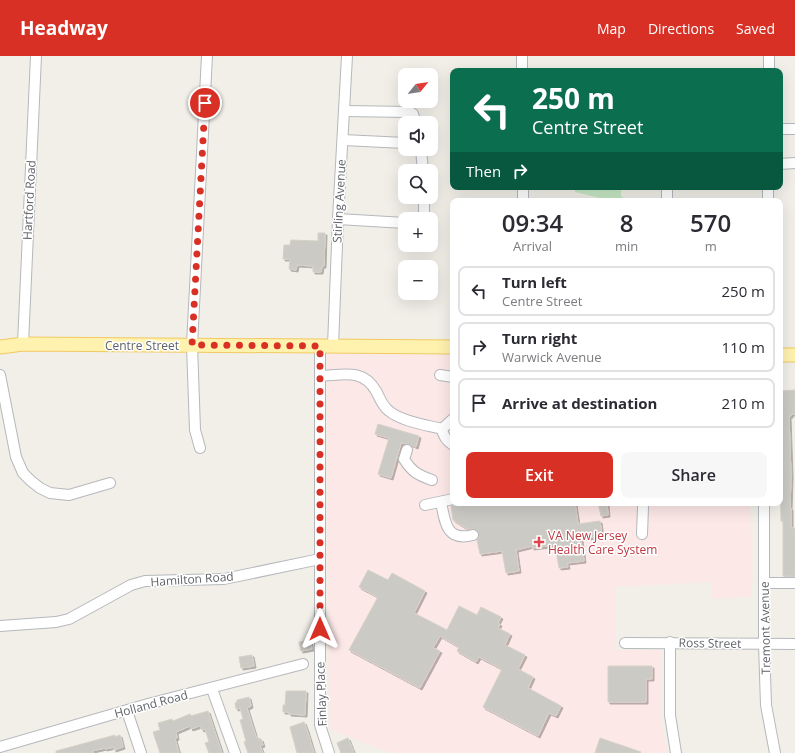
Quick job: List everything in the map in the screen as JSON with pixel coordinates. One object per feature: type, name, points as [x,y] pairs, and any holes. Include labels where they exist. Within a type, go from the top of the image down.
[{"type":"main road","name":"Centre Street","points":[[0,347],[22,344],[450,347]]},
{"type":"main road","points":[[783,355],[795,355]]},
{"type":"street","name":"Hartford Road","points":[[22,344],[36,56]]},
{"type":"street","points":[[200,448],[195,430],[192,345],[207,56]]},
{"type":"street","name":"Stirling Avenue","points":[[327,346],[338,219],[347,56]]},
{"type":"street","points":[[522,56],[522,68]]},
{"type":"street","points":[[769,56],[769,68]]},
{"type":"street","points":[[344,111],[410,112],[413,116]]},
{"type":"street","points":[[783,129],[795,129]]},
{"type":"street","points":[[343,140],[398,143]]},
{"type":"street","points":[[783,164],[795,163]]},
{"type":"street","points":[[338,219],[398,222]]},
{"type":"street","name":"Finlay Place","points":[[327,346],[320,376],[320,725],[329,753]]},
{"type":"street","points":[[320,376],[355,374],[365,377],[372,384],[384,406],[396,416],[442,429]]},
{"type":"street","points":[[440,375],[450,377]]},
{"type":"street","points":[[0,376],[16,457],[24,473],[31,481],[50,493],[69,495],[110,483]]},
{"type":"street","points":[[442,429],[450,422]]},
{"type":"street","points":[[442,429],[447,441],[450,443]]},
{"type":"street","points":[[407,450],[404,460],[410,468],[418,475],[432,480]]},
{"type":"street","points":[[425,505],[450,500]]},
{"type":"street","points":[[441,502],[448,529],[455,536],[464,538],[473,535]]},
{"type":"street","name":"Tremont Avenue","points":[[764,506],[764,644],[766,705],[774,753]]},
{"type":"street","points":[[642,534],[643,507]]},
{"type":"street","name":"Hamilton Road","points":[[0,626],[56,622],[69,619],[131,585],[145,581],[224,579],[320,559]]},
{"type":"street","points":[[764,584],[795,583]]},
{"type":"street","points":[[670,642],[670,715],[676,753]]},
{"type":"street","name":"Ross Street","points":[[626,643],[670,642],[795,644]]},
{"type":"street","name":"Holland Road","points":[[0,747],[127,710],[303,664]]},
{"type":"street","points":[[212,689],[235,753]]},
{"type":"street","points":[[127,710],[141,753]]},
{"type":"shaded area","name":"VA New Jersey Health Care System","points":[[327,352],[450,355],[450,506],[750,506],[752,597],[711,599],[712,582],[616,587],[616,650],[661,650],[661,718],[668,753],[391,753],[329,729]]},
{"type":"green space","points":[[575,190],[621,190],[621,196],[623,198],[600,198],[575,192]]},
{"type":"building","points":[[318,233],[325,233],[324,266],[322,266],[321,272],[313,272],[313,266],[297,265],[296,270],[289,269],[290,259],[283,259],[284,245],[290,245],[291,240],[318,241]]},
{"type":"building","points":[[795,390],[795,414],[791,414],[791,416],[789,416],[791,476],[790,508],[791,528],[795,528],[795,576],[783,576],[783,521],[781,521],[781,506],[783,506],[783,391]]},
{"type":"building","points":[[378,424],[419,436],[416,447],[401,443],[391,478],[378,474],[389,438],[375,434]]},
{"type":"building","points":[[451,506],[575,506],[578,524],[600,521],[602,536],[581,539],[584,561],[567,563],[568,567],[559,568],[555,545],[532,548],[532,546],[516,550],[519,571],[506,573],[502,551],[480,554],[477,540],[479,537],[478,531],[475,529],[467,529],[453,520]]},
{"type":"building","points":[[599,506],[607,506],[608,515],[601,516]]},
{"type":"building","points":[[368,570],[388,580],[392,573],[425,591],[414,613],[447,630],[459,606],[477,615],[481,607],[501,617],[498,623],[500,624],[498,628],[510,634],[505,645],[525,655],[518,669],[533,677],[528,688],[561,706],[556,716],[549,713],[538,736],[483,707],[502,669],[479,657],[476,662],[457,651],[459,647],[440,636],[433,648],[440,651],[420,688],[349,650],[378,597],[359,587]]},
{"type":"building","points":[[310,640],[312,649],[301,651],[299,642]]},
{"type":"building","points":[[252,655],[254,666],[241,668],[239,657]]},
{"type":"building","points":[[608,666],[652,666],[652,679],[646,679],[646,702],[608,702]]},
{"type":"building","points":[[286,691],[306,691],[305,715],[283,712]]},
{"type":"building","points":[[249,697],[251,706],[247,708],[256,737],[257,736],[258,740],[261,739],[263,745],[260,746],[263,753],[248,753],[244,742],[246,741],[240,720],[243,719],[240,708],[236,709],[235,703],[237,700]]},
{"type":"building","points":[[208,711],[222,753],[209,753],[205,743],[209,742],[205,729],[202,730],[200,726],[191,729],[190,726],[176,732],[177,738],[175,739],[179,753],[160,753],[153,732],[160,730],[158,723],[172,719],[173,721],[190,714],[191,716]]},
{"type":"building","points":[[304,722],[314,753],[297,753],[290,727]]},
{"type":"building","points":[[115,735],[115,737],[120,735],[123,747],[114,750],[114,747],[105,748],[92,751],[93,753],[56,753],[56,751]]},
{"type":"building","points":[[348,738],[354,753],[341,753],[337,743]]},
{"type":"building","points":[[600,738],[641,752],[595,753]]},
{"type":"place","name":"VA New Jersey Health Care System","points":[[539,542]]},
{"type":"route","points":[[205,103],[192,345],[320,346],[320,629]]}]
